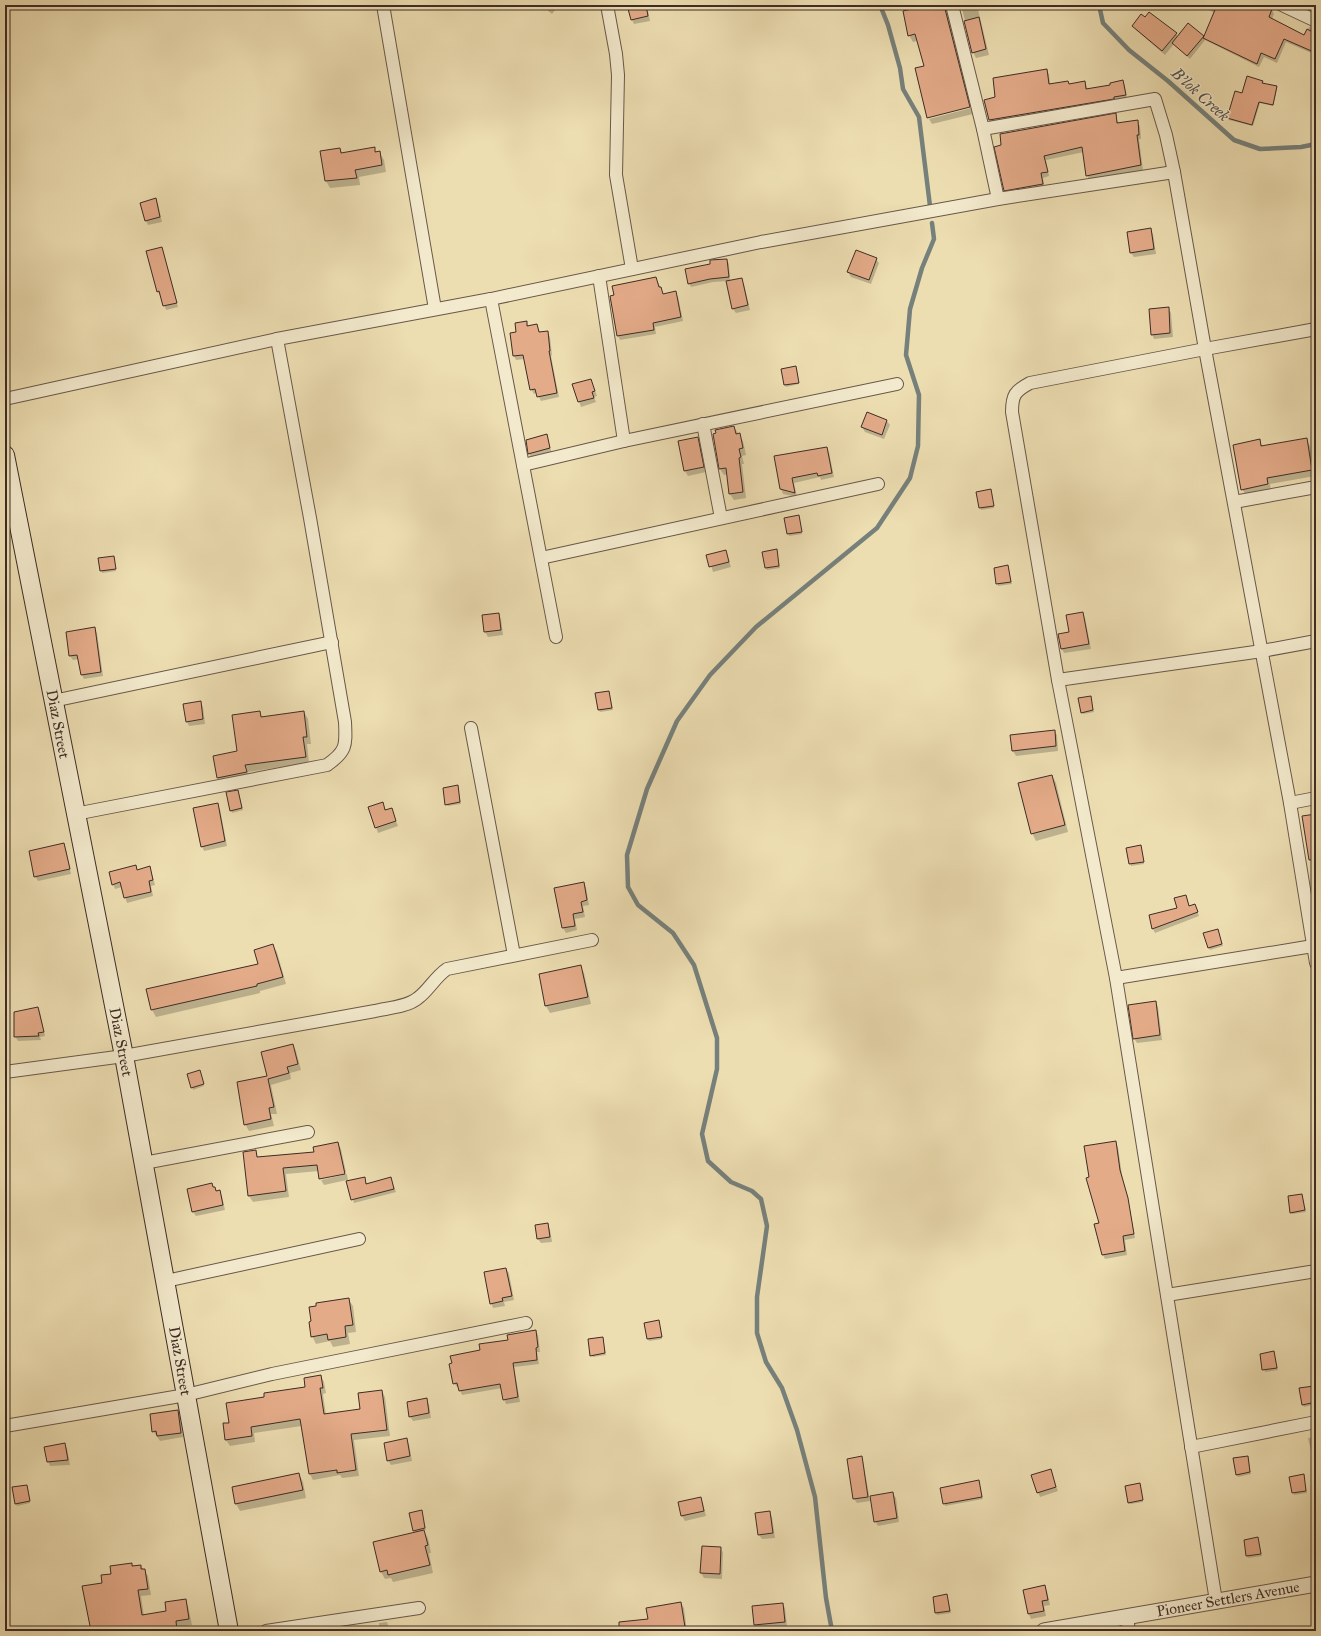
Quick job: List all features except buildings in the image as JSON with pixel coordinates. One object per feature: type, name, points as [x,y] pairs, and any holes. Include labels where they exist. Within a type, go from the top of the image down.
[{"type":"main road","name":"Diaz Street","points":[[5,455],[124,1056],[229,1631]]},
{"type":"street","points":[[383,5],[435,309]]},
{"type":"street","points":[[607,5],[616,54],[618,75],[616,175],[632,269]]},
{"type":"street","points":[[952,5],[983,129],[998,199]]},
{"type":"street","points":[[1282,5],[1302,10],[1316,20]]},
{"type":"street","points":[[983,129],[1155,99],[1166,135],[1174,172],[1205,349],[1290,803],[1316,963]]},
{"type":"street","points":[[5,399],[277,339],[491,299],[761,242],[998,199],[1174,172]]},
{"type":"street","points":[[599,276],[624,441]]},
{"type":"street","points":[[491,299],[556,637]]},
{"type":"street","points":[[1216,1601],[1116,978],[1058,680],[1012,412],[1012,402],[1014,395],[1020,388],[1030,383],[1205,349],[1316,330]]},
{"type":"street","points":[[75,814],[327,765],[340,757],[346,743],[345,722],[332,642],[277,339]]},
{"type":"street","points":[[523,465],[624,441],[897,384]]},
{"type":"street","points":[[703,424],[721,518]]},
{"type":"street","points":[[541,558],[878,484]]},
{"type":"street","points":[[1234,502],[1316,487]]},
{"type":"street","points":[[1058,680],[1262,651],[1316,641]]},
{"type":"street","points":[[53,701],[332,642]]},
{"type":"street","points":[[471,728],[514,955]]},
{"type":"street","points":[[1290,803],[1316,798]]},
{"type":"street","points":[[5,1072],[124,1056],[408,1004],[417,999],[438,975],[447,969],[592,940]]},
{"type":"street","points":[[1116,978],[1313,946]]},
{"type":"street","points":[[144,1163],[308,1132]]},
{"type":"street","points":[[166,1281],[359,1239]]},
{"type":"street","points":[[1167,1295],[1316,1271]]},
{"type":"street","points":[[5,1426],[186,1395],[272,1374],[526,1323]]},
{"type":"street","points":[[1191,1446],[1316,1422]]},
{"type":"street","name":"Pioneer Settlers Avenue","points":[[1044,1631],[1128,1624],[1216,1601],[1316,1584]]},
{"type":"street","points":[[266,1631],[419,1608]]},
{"type":"waterway","points":[[880,5],[888,25],[900,68],[903,89],[919,117],[930,206]]},
{"type":"waterway","name":"B'lok Creek","points":[[1099,5],[1103,23],[1129,50],[1168,81],[1234,140],[1260,149],[1301,147],[1316,144]]},
{"type":"waterway","points":[[832,1631],[826,1598],[815,1497],[797,1430],[782,1388],[766,1362],[757,1333],[757,1297],[767,1226],[761,1199],[752,1191],[731,1182],[708,1161],[702,1134],[717,1069],[717,1038],[694,965],[673,933],[638,905],[628,887],[627,855],[647,789],[677,721],[710,675],[756,627],[877,528],[910,478],[918,446],[919,395],[906,355],[910,309],[922,268],[934,239],[932,223]]}]
